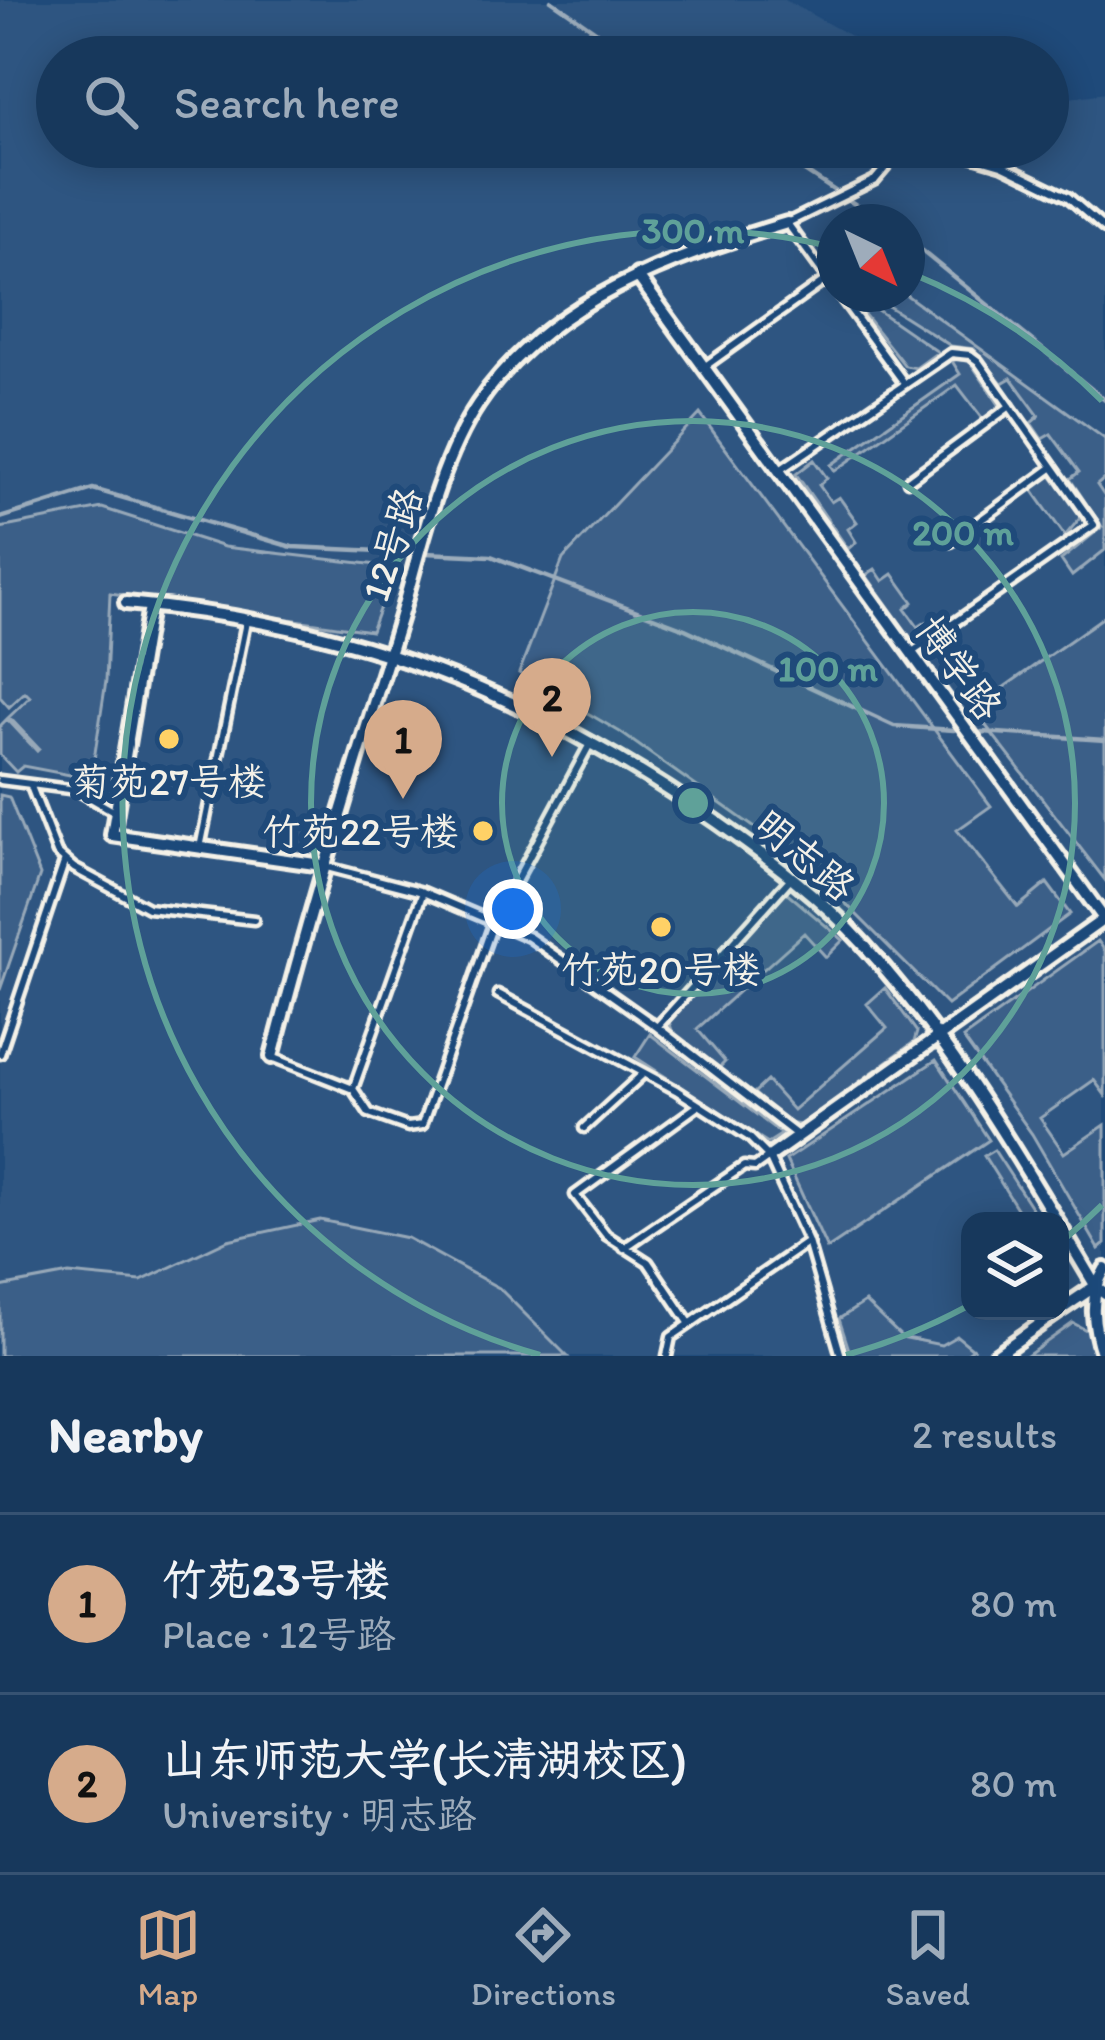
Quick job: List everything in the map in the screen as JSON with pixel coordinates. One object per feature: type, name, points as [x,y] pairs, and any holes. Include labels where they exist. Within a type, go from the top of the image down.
[{"type":"street","name":"12号路","points":[[272,1057],[322,865],[425,535],[455,447],[478,404],[521,356],[564,319],[638,275],[706,247],[787,223]]},
{"type":"street","name":"博学路","points":[[638,275],[1105,919]]},
{"type":"street","name":"明志路","points":[[126,604],[247,618],[389,653],[459,677],[645,771],[791,878],[862,942],[938,1034],[1051,1212]]},
{"type":"street","points":[[150,606],[112,836],[322,865]]},
{"type":"street","points":[[769,1157],[1105,919]]},
{"type":"street","name":"明志路","points":[[1069,1240],[1102,1287]]},
{"type":"street","points":[[1103,1356],[1093,1327],[1105,1269]]},
{"type":"street","points":[[1069,1305],[1102,1287]]},
{"type":"street","points":[[995,1356],[1046,1320]]},
{"type":"lane","points":[[817,265],[787,223],[875,181],[886,168]]},
{"type":"lane","points":[[1008,168],[1068,197],[1105,229]]},
{"type":"lane","points":[[704,367],[817,286]]},
{"type":"lane","points":[[852,312],[905,384]]},
{"type":"lane","points":[[780,470],[951,353],[978,361],[1094,525],[911,653]]},
{"type":"lane","points":[[908,481],[1010,406]]},
{"type":"lane","points":[[951,542],[1053,467]]},
{"type":"lane","points":[[200,848],[247,618]]},
{"type":"lane","points":[[272,1057],[353,1089],[368,1113],[408,1127],[422,1125],[493,924],[590,743]]},
{"type":"lane","points":[[0,780],[76,790],[116,812]]},
{"type":"lane","points":[[30,784],[57,854],[65,860],[148,908],[254,920]]},
{"type":"lane","points":[[0,1054],[65,860]]},
{"type":"lane","points":[[322,865],[423,892],[529,938],[658,1027],[797,1136]]},
{"type":"lane","points":[[658,1027],[791,878]]},
{"type":"lane","points":[[353,1089],[423,892]]},
{"type":"lane","points":[[498,994],[699,1105],[749,1136],[769,1157],[808,1242],[841,1356]]},
{"type":"lane","points":[[584,1128],[644,1073]]},
{"type":"lane","points":[[690,1324],[648,1262],[591,1220],[574,1196],[699,1105]]},
{"type":"lane","points":[[624,1248],[744,1166],[755,1167],[769,1157]]},
{"type":"lane","points":[[667,1356],[671,1337],[808,1242]]},
{"type":"shaded area","points":[[0,0],[785,0],[851,36],[36,36],[36,168],[1069,168],[1069,98],[1105,93],[1105,1356],[567,1356],[499,1288],[228,1240],[141,1281],[69,1274],[0,1287]]},
{"type":"shaded area","points":[[925,308],[1105,439],[1105,478],[1097,485],[1105,497],[1105,550],[1072,576],[1061,560],[1102,527],[1070,479],[1079,472],[1051,434],[1042,439],[1031,423],[1039,416],[1011,378],[1002,383],[974,349],[951,346],[897,312]]},
{"type":"shaded area","points":[[862,312],[880,312],[938,352],[916,368],[905,366]]},
{"type":"shaded area","points":[[952,361],[970,362],[1000,406],[983,419],[957,385],[835,471],[831,465],[960,374]]},
{"type":"shaded area","points":[[700,414],[991,806],[957,830],[1018,907],[1047,883],[1070,914],[947,1005],[807,865],[620,732],[519,673],[563,559]]},
{"type":"shaded area","points":[[814,460],[827,478],[819,485],[831,502],[839,497],[857,522],[848,529],[856,542],[848,549],[796,474]]},
{"type":"shaded area","points":[[1050,474],[1081,517],[1065,536],[1031,488]]},
{"type":"shaded area","points":[[102,508],[224,547],[395,567],[371,631],[110,593],[106,681],[91,779],[23,766],[16,772],[0,755],[0,726],[7,719],[39,749],[9,717],[30,697],[25,692],[9,707],[0,697],[0,528]]},
{"type":"shaded area","points":[[875,569],[883,581],[893,574],[913,602],[905,609],[918,627],[926,622],[934,632],[916,645],[866,575]]},
{"type":"shaded area","points":[[1105,616],[1105,880],[973,709]]},
{"type":"shaded area","points":[[0,795],[9,797],[40,875],[0,990]]},
{"type":"shaded area","points":[[785,891],[843,940],[826,957],[804,933],[697,1029],[725,1062],[719,1068],[673,1033],[669,1022]]},
{"type":"shaded area","points":[[1098,941],[1105,951],[1105,1095],[1094,1080],[1040,1118],[1064,1153],[1105,1125],[1105,1244],[1099,1249],[1032,1134],[963,1038]]},
{"type":"shaded area","points":[[885,988],[917,1032],[914,1042],[800,1125],[788,1123],[754,1093],[767,1081],[793,1110],[887,1028],[867,1004]]},
{"type":"shaded area","points":[[650,1034],[782,1134],[768,1143],[635,1057]]},
{"type":"shaded area","points":[[936,1060],[989,1140],[827,1249],[786,1160]]},
{"type":"shaded area","points":[[994,1150],[1034,1212],[1019,1212],[984,1156]]},
{"type":"shaded area","points":[[320,1220],[407,1238],[499,1288],[567,1356],[0,1356],[0,1287],[69,1274],[141,1281],[228,1240]]},
{"type":"shaded area","points":[[865,1302],[902,1337],[941,1345],[957,1336],[973,1349],[963,1356],[851,1356],[839,1319]]},
{"type":"shaded area","points":[[1073,1323],[1088,1331],[1095,1356],[1027,1356]]},
{"type":"waterway","points":[[551,0],[603,36]]},
{"type":"waterway","points":[[800,168],[855,204]]},
{"type":"waterway","points":[[925,254],[1105,400]]},
{"type":"waterway","points":[[0,518],[93,489],[292,547],[491,556],[685,629],[894,726],[954,730]]},
{"type":"waterway","points":[[982,732],[1105,740]]},
{"type":"place","name":"菊苑27号楼","points":[[169,739]]},
{"type":"place","name":"山东师范大学(长清湖校区)","points":[[552,757]]},
{"type":"place","name":"竹苑23号楼","points":[[403,799]]},
{"type":"place","name":"竹苑22号楼","points":[[483,831]]},
{"type":"place","name":"竹苑20号楼","points":[[661,927]]}]
